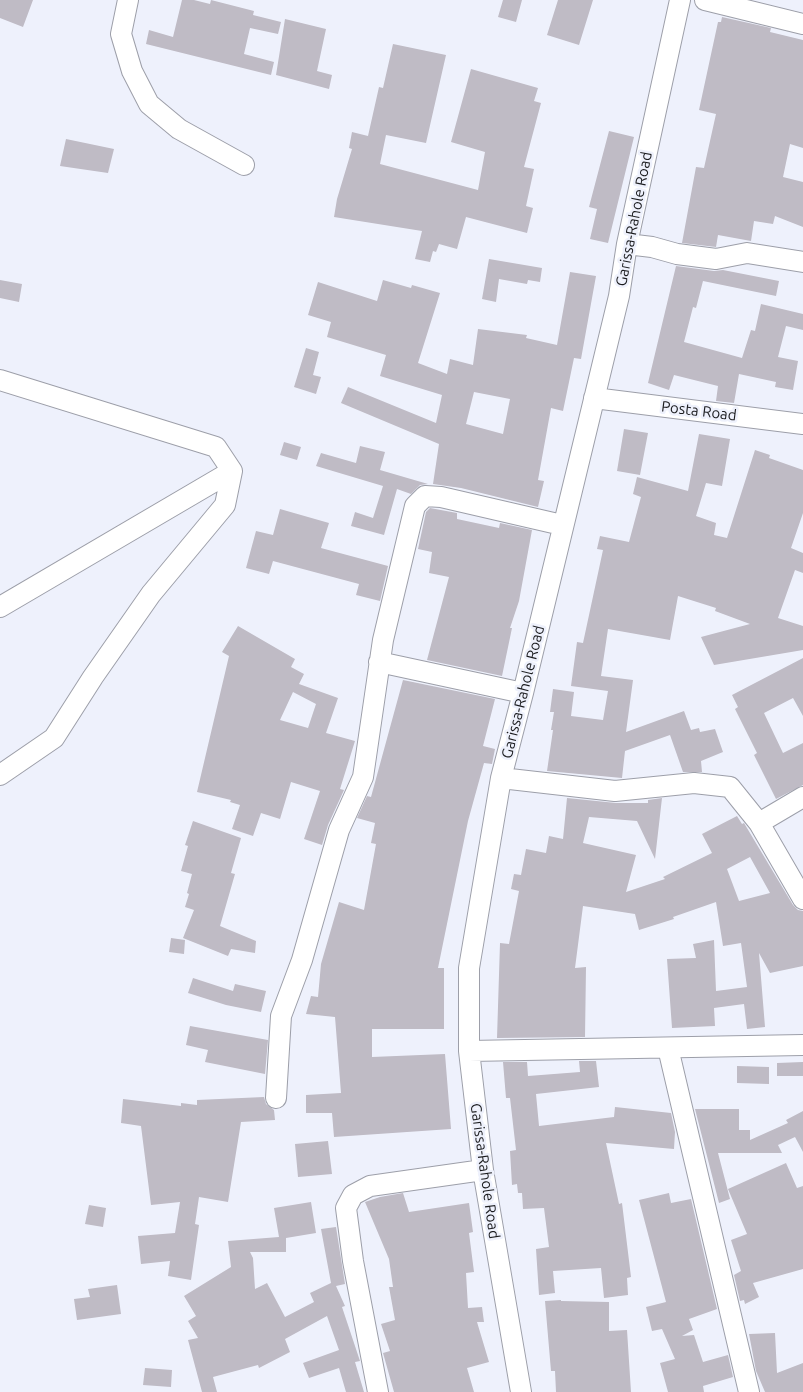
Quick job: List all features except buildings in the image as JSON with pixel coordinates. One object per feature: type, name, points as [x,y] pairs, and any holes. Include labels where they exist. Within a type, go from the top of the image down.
[{"type":"street","points":[[128,0],[122,34],[132,71],[149,104],[179,129],[244,165]]},
{"type":"street","name":"Garissa-Rahole Road","points":[[521,1392],[483,1170],[469,1051],[469,968],[501,778],[618,296],[627,244],[680,0]]},
{"type":"street","points":[[705,0],[803,24]]},
{"type":"street","points":[[627,244],[716,259],[747,253],[803,262]]},
{"type":"street","points":[[0,380],[216,447],[232,471],[225,505],[151,594],[54,738],[0,775]]},
{"type":"street","name":"Posta Road","points":[[594,398],[803,424]]},
{"type":"street","points":[[0,607],[232,471]]},
{"type":"street","points":[[276,1098],[281,1016],[302,960],[339,830],[363,777],[379,662],[409,523],[415,506],[425,496],[441,497],[562,525]]},
{"type":"street","points":[[379,662],[523,693]]},
{"type":"street","points":[[501,778],[615,791],[694,783],[730,787],[759,823],[803,899]]},
{"type":"street","points":[[759,823],[803,797]]},
{"type":"street","points":[[469,1051],[803,1046]]},
{"type":"street","points":[[668,1048],[749,1392]]},
{"type":"street","points":[[378,1392],[353,1261],[346,1208],[353,1195],[370,1186],[483,1170]]}]
